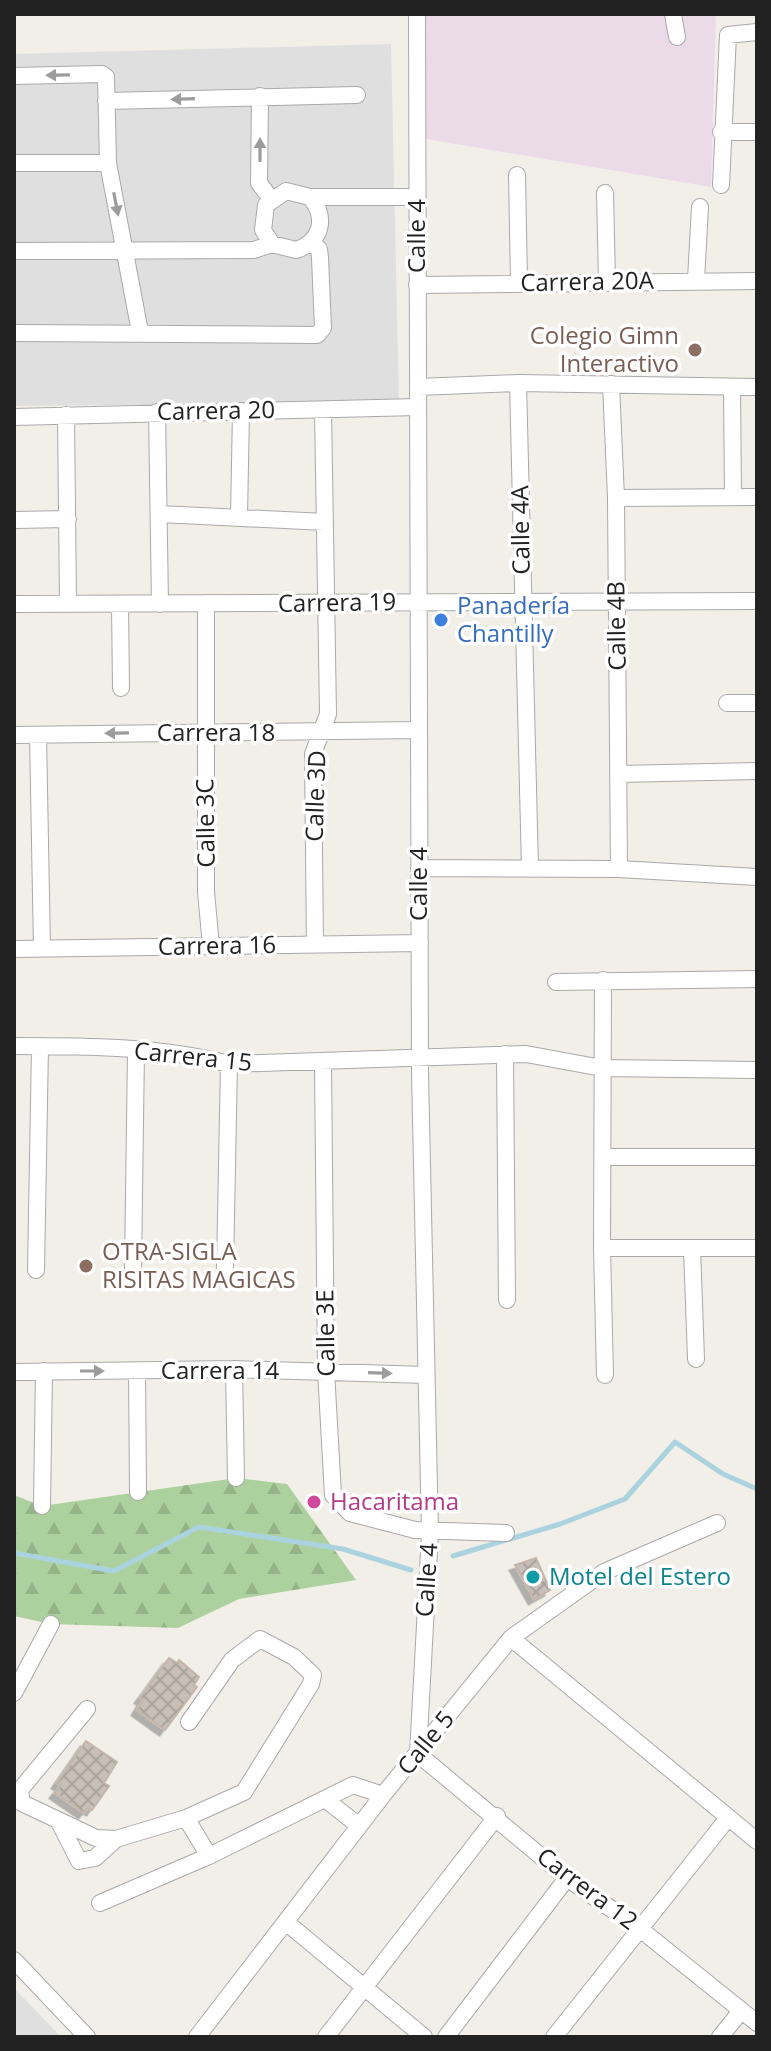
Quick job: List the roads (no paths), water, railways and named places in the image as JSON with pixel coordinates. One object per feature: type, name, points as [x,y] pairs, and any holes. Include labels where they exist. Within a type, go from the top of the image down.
[{"type":"street","name":"Calle 4","points":[[417,14],[420,1057],[430,1533],[418,1754]]},
{"type":"street","points":[[673,14],[677,37]]},
{"type":"street","points":[[721,185],[721,132],[728,35],[757,32]]},
{"type":"street","points":[[14,76],[102,74],[106,77],[108,163],[140,332]]},
{"type":"street","points":[[106,101],[357,95]]},
{"type":"street","points":[[260,96],[259,183],[271,199]]},
{"type":"street","points":[[721,132],[757,132]]},
{"type":"street","points":[[14,163],[108,163]]},
{"type":"street","points":[[517,175],[519,283]]},
{"type":"street","points":[[272,244],[262,222],[271,199],[286,191],[310,197],[417,197]]},
{"type":"street","points":[[605,193],[607,281]]},
{"type":"street","points":[[14,251],[254,250],[272,244],[296,250],[311,243],[321,220],[310,197]]},
{"type":"street","points":[[696,280],[700,207]]},
{"type":"street","points":[[14,333],[320,333],[323,328],[320,258],[319,249],[311,243]]},
{"type":"street","name":"Carrera 20A","points":[[417,285],[757,281]]},
{"type":"street","points":[[418,387],[518,383],[757,387]]},
{"type":"street","name":"Calle 4A","points":[[518,383],[530,869]]},
{"type":"street","name":"Calle 4B","points":[[611,384],[616,498],[619,869]]},
{"type":"street","points":[[732,387],[733,496]]},
{"type":"street","name":"Carrera 20","points":[[14,417],[418,407]]},
{"type":"street","name":"Calle 3D","points":[[315,945],[313,754],[328,714],[323,410]]},
{"type":"street","points":[[239,517],[241,411]]},
{"type":"street","points":[[157,412],[160,604]]},
{"type":"street","points":[[66,415],[68,603]]},
{"type":"street","points":[[616,498],[757,497]]},
{"type":"street","points":[[160,514],[325,522]]},
{"type":"street","points":[[14,520],[68,519]]},
{"type":"street","name":"Carrera 19","points":[[14,604],[757,601]]},
{"type":"street","name":"Calle 3C","points":[[206,603],[206,892],[211,946]]},
{"type":"street","points":[[120,604],[121,688]]},
{"type":"street","points":[[727,703],[757,703]]},
{"type":"street","name":"Carrera 18","points":[[14,735],[419,730]]},
{"type":"street","points":[[38,735],[42,949]]},
{"type":"street","points":[[618,774],[757,771]]},
{"type":"street","points":[[419,868],[619,869],[757,877]]},
{"type":"street","name":"Carrera 16","points":[[14,949],[420,943]]},
{"type":"street","points":[[556,982],[757,979]]},
{"type":"street","points":[[603,980],[605,1375]]},
{"type":"street","name":"Carrera 15","points":[[14,1046],[136,1050],[200,1056],[229,1064],[323,1063],[505,1054],[558,1058],[580,1066],[602,1068],[757,1070]]},
{"type":"street","points":[[36,1270],[40,1046]]},
{"type":"street","points":[[133,1269],[136,1050]]},
{"type":"street","points":[[505,1054],[507,1300]]},
{"type":"street","name":"Calle 3E","points":[[323,1063],[326,1371],[333,1495],[350,1513],[430,1533],[506,1533]]},
{"type":"street","points":[[225,1267],[229,1064]]},
{"type":"street","points":[[603,1157],[757,1157]]},
{"type":"street","points":[[602,1248],[757,1248]]},
{"type":"street","points":[[692,1248],[696,1359]]},
{"type":"street","points":[[234,1369],[236,1478]]},
{"type":"street","name":"Carrera 14","points":[[14,1372],[234,1369],[426,1375]]},
{"type":"street","points":[[42,1506],[44,1371]]},
{"type":"street","points":[[137,1371],[138,1492]]},
{"type":"street","name":"Calle 5","points":[[197,2037],[383,1795],[511,1638],[604,1572],[717,1523]]},
{"type":"street","points":[[14,1693],[51,1624]]},
{"type":"street","points":[[511,1638],[757,1841]]},
{"type":"street","points":[[87,1709],[20,1790],[22,1803],[96,1838],[116,1839],[186,1818],[244,1792],[311,1684],[313,1675],[294,1657],[260,1639],[232,1660],[189,1722]]},
{"type":"street","name":"Carrera 12","points":[[418,1754],[497,1816],[567,1878],[640,1929],[757,2023]]},
{"type":"street","points":[[100,1903],[209,1856],[353,1785],[383,1795]]},
{"type":"street","points":[[325,1799],[359,1826]]},
{"type":"street","points":[[326,2037],[361,1987],[497,1816]]},
{"type":"street","points":[[186,1818],[209,1856]]},
{"type":"street","points":[[554,2037],[728,1818]]},
{"type":"street","points":[[58,1820],[79,1861],[95,1858],[116,1839]]},
{"type":"street","points":[[446,2037],[567,1878]]},
{"type":"street","points":[[287,1923],[424,2037]]},
{"type":"street","points":[[14,1960],[87,2037]]},
{"type":"street","points":[[720,2037],[741,2011]]},
{"type":"waterway","points":[[453,1556],[560,1524],[625,1499],[675,1442],[723,1474],[757,1489]]},
{"type":"waterway","points":[[14,1553],[114,1571],[199,1527],[343,1549],[411,1570]]},
{"type":"place","name":"Colegio Gimn Interactivo","points":[[695,350]]},
{"type":"place","name":"Panadería Chantilly","points":[[441,620]]},
{"type":"place","name":"OTRA-SIGLA RISITAS MAGICAS","points":[[86,1266]]},
{"type":"place","name":"Hacaritama","points":[[314,1502]]},
{"type":"place","name":"Motel del Estero","points":[[533,1577]]}]
